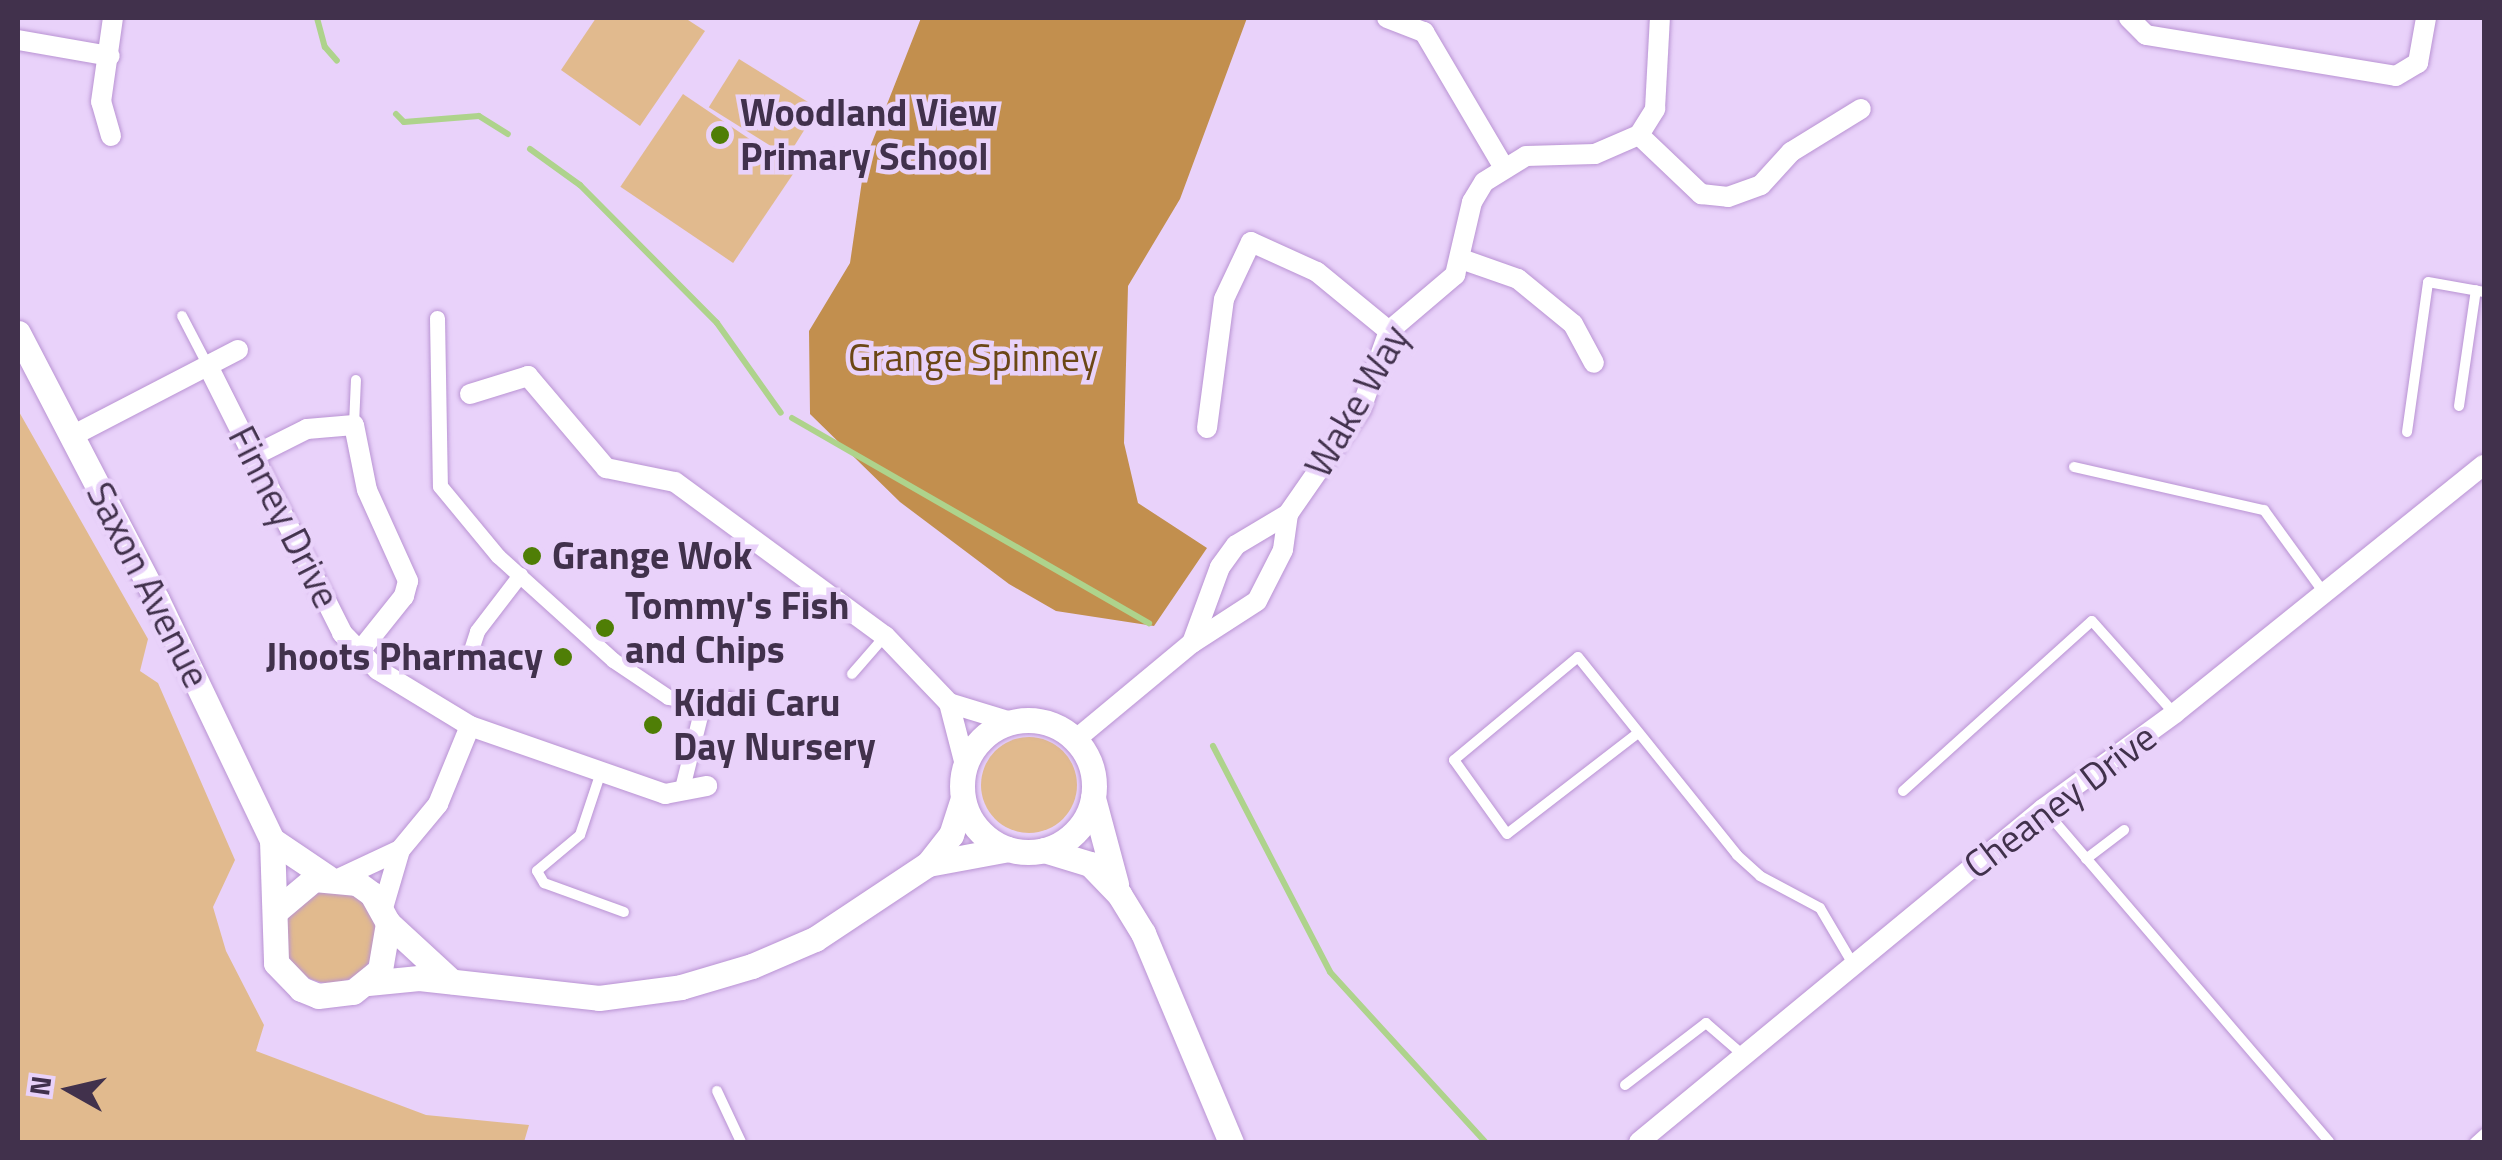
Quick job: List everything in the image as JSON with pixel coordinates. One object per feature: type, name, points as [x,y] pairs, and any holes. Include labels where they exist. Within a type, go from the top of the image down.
[{"type":"street","points":[[110,136],[100,102],[113,18]]},
{"type":"street","points":[[1387,18],[1424,32],[1503,166]]},
{"type":"street","points":[[1594,363],[1573,324],[1518,279],[1464,260],[1472,202],[1503,166],[1526,156],[1569,158],[1617,149],[1638,135],[1654,110],[1660,18]]},
{"type":"street","points":[[2128,18],[2146,35],[2396,76],[2418,62],[2426,18]]},
{"type":"street","points":[[18,40],[110,56]]},
{"type":"street","points":[[1638,135],[1674,175],[1701,194],[1728,198],[1761,186],[1791,152],[1860,108]]},
{"type":"street","points":[[1207,428],[1224,299],[1251,242],[1317,272],[1389,331]]},
{"type":"street","name":"Wake Way","points":[[1192,643],[1220,567],[1236,545],[1288,514],[1360,409],[1389,331],[1440,292],[1464,260]]},
{"type":"street","points":[[437,318],[440,486],[520,575],[613,660],[668,696],[703,704],[729,699]]},
{"type":"street","name":"Saxon Avenue","points":[[18,333],[272,840],[276,963],[300,989],[336,997],[368,983],[450,981],[560,998],[682,987],[815,938],[928,864],[951,836],[963,798]]},
{"type":"street","points":[[72,436],[238,350]]},
{"type":"street","name":"Finney Drive","points":[[208,366],[342,632],[378,670],[470,726],[665,794],[707,786]]},
{"type":"street","points":[[470,394],[528,376],[606,468],[675,482],[884,636],[950,703],[1011,722],[1056,726],[1076,740],[1087,757],[1093,796],[1119,894]]},
{"type":"street","points":[[254,456],[306,429],[354,424],[367,490],[408,581],[404,596],[360,651]]},
{"type":"street","name":"Cheaney Drive","points":[[1639,1142],[2044,808],[2175,714],[2484,465]]},
{"type":"street","name":"Wake Way","points":[[1076,740],[1192,643],[1257,601],[1283,550],[1288,514]]},
{"type":"street","points":[[468,656],[477,631],[520,575]]},
{"type":"street","points":[[950,703],[965,764],[963,798],[978,829],[1008,849],[1044,850],[1090,864],[1119,894],[1143,932],[1231,1142]]},
{"type":"street","points":[[681,792],[703,704]]},
{"type":"street","points":[[965,764],[975,746],[1011,722]]},
{"type":"street","points":[[277,910],[302,884],[334,878],[400,850],[438,804],[470,726]]},
{"type":"street","points":[[1044,850],[1075,832],[1093,796]]},
{"type":"street","name":"Saxon Avenue","points":[[272,840],[334,878],[372,894],[386,916],[450,981]]},
{"type":"street","name":"Saxon Avenue","points":[[928,864],[1008,849]]},
{"type":"street","points":[[368,983],[388,953],[386,916],[400,850]]},
{"type":"lane","points":[[2407,432],[2428,282],[2480,291],[2459,406]]},
{"type":"lane","points":[[182,316],[208,366]]},
{"type":"lane","points":[[354,424],[356,380]]},
{"type":"lane","points":[[2074,467],[2264,510],[2324,593]]},
{"type":"lane","points":[[1903,791],[2092,621],[2175,714]]},
{"type":"lane","points":[[852,674],[884,636]]},
{"type":"lane","points":[[1638,733],[1507,834],[1454,760],[1578,657],[1736,854],[1760,876],[1820,908],[1854,965]]},
{"type":"lane","points":[[601,772],[580,834],[537,870],[544,883],[624,912]]},
{"type":"lane","points":[[2044,808],[2330,1142]]},
{"type":"lane","points":[[2086,859],[2124,830]]},
{"type":"lane","points":[[1625,1085],[1706,1023],[1744,1056]]},
{"type":"lane","points":[[717,1091],[742,1142]]},
{"type":"lane","points":[[2475,1142],[2484,1134]]},
{"type":"shaded area","points":[[596,18],[685,18],[705,31],[640,126],[561,70]]},
{"type":"shaded area","points":[[739,59],[818,108],[788,157],[709,107]]},
{"type":"shaded area","points":[[683,94],[796,170],[733,263],[620,187]]},
{"type":"shaded area","points":[[18,410],[148,639],[140,671],[158,683],[235,860],[213,907],[226,951],[264,1025],[256,1051],[426,1115],[529,1125],[524,1142],[18,1142]]},
{"type":"shaded area","points":[[1029,737],[1047,741],[1063,751],[1073,767],[1077,785],[1073,803],[1063,819],[1047,829],[1029,833],[1011,829],[995,819],[985,803],[981,785],[985,767],[995,751],[1011,741]]},
{"type":"shaded area","points":[[330,889],[348,893],[363,903],[373,918],[377,936],[373,954],[363,969],[348,979],[330,983],[312,979],[297,969],[287,954],[283,936],[287,918],[297,903],[312,893]]},
{"type":"green space","name":"Grange Spinney","points":[[921,18],[1247,18],[1180,199],[1128,286],[1124,443],[1138,503],[1207,548],[1154,626],[1056,611],[1009,584],[900,502],[810,414],[809,331],[850,263],[865,160]]},
{"type":"waterway","points":[[317,18],[325,47],[337,61]]},
{"type":"waterway","points":[[396,114],[404,122],[479,116],[508,134]]},
{"type":"waterway","points":[[530,149],[580,185],[717,323],[781,413]]},
{"type":"waterway","points":[[792,418],[1149,623]]},
{"type":"waterway","points":[[1213,746],[1330,972],[1485,1142]]},
{"type":"place","name":"Woodland View Primary School","points":[[720,135]]},
{"type":"place","name":"Grange Wok","points":[[532,556]]},
{"type":"place","name":"Tommy's Fish and Chips","points":[[605,628]]},
{"type":"place","name":"Jhoots Pharmacy","points":[[563,657]]},
{"type":"place","name":"Kiddi Caru Day Nursery","points":[[653,725]]}]
